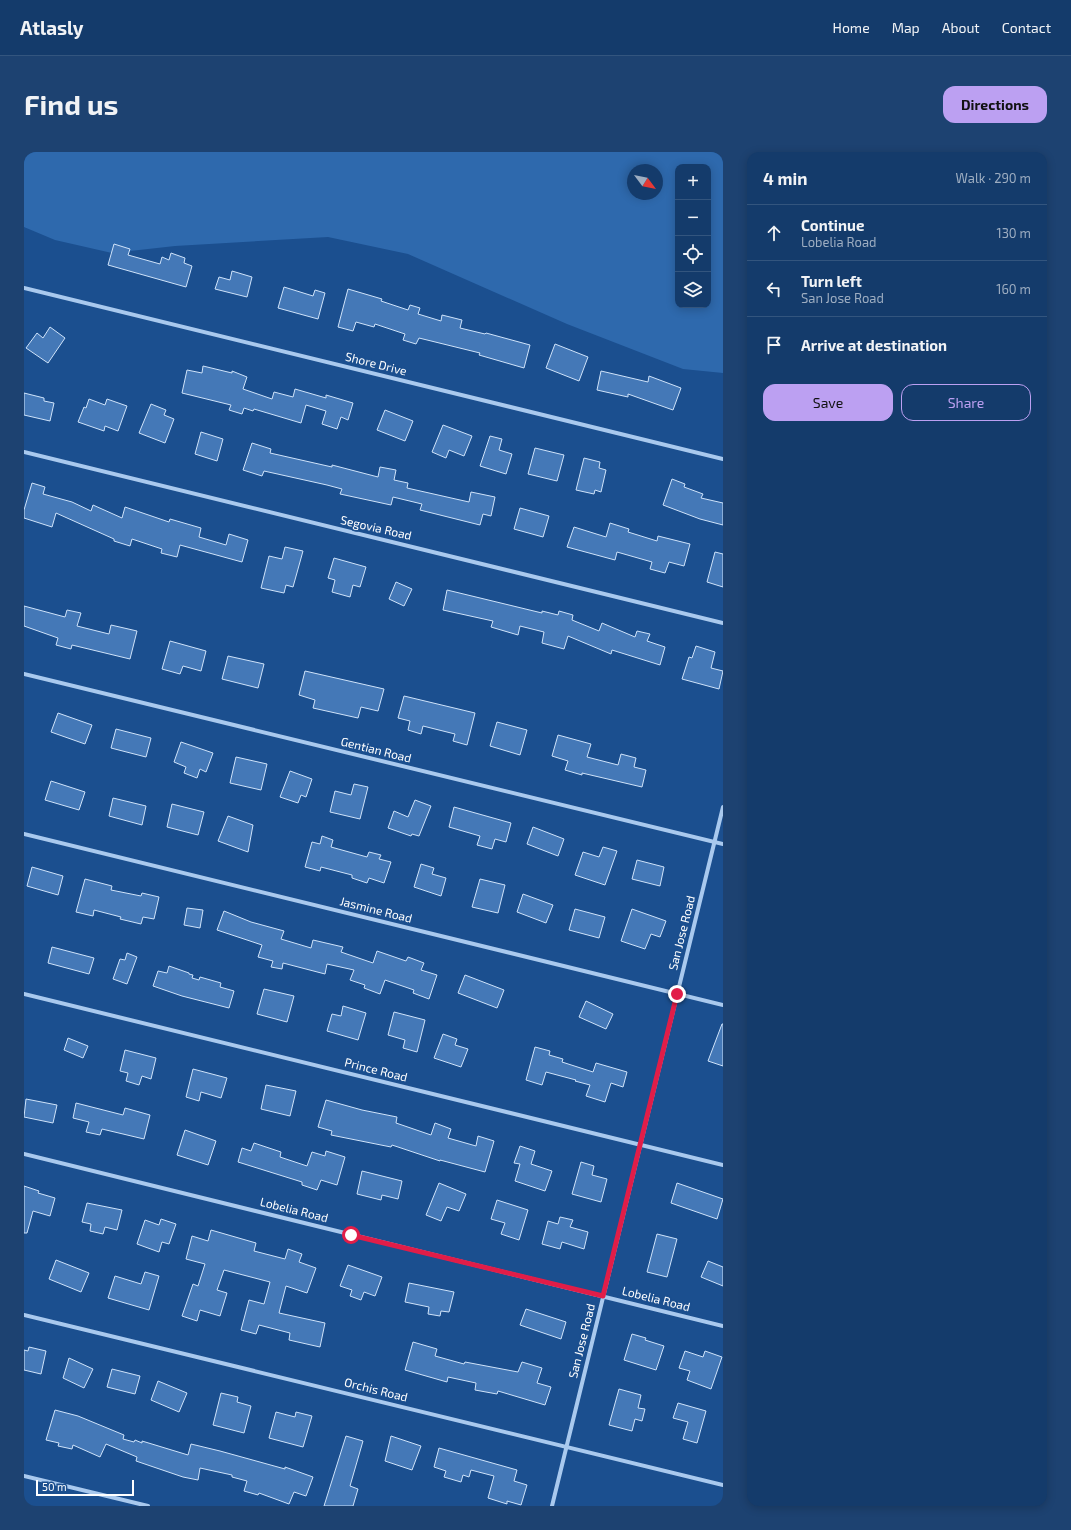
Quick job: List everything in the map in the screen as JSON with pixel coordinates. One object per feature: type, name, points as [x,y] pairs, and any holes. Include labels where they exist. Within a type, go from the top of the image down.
[{"type":"street","name":"Shore Drive","points":[[24,288],[723,459]]},
{"type":"street","name":"Segovia Road","points":[[24,452],[723,623]]},
{"type":"street","name":"Gentian Road","points":[[24,674],[723,844]]},
{"type":"street","name":"San Jose Road","points":[[552,1506],[723,807]]},
{"type":"street","name":"Jasmine Road","points":[[24,834],[723,1005]]},
{"type":"street","name":"Prince Road","points":[[24,994],[723,1166]]},
{"type":"street","name":"Lobelia Road","points":[[24,1154],[723,1326]]},
{"type":"street","name":"Orchis Road","points":[[24,1315],[723,1485]]},
{"type":"street","points":[[24,1476],[148,1506]]},
{"type":"shaded area","points":[[24,152],[723,152],[723,373],[683,369],[567,324],[408,254],[328,237],[175,246],[112,253],[55,240],[24,227]]},
{"type":"building","points":[[114,244],[130,249],[128,255],[160,264],[162,257],[169,260],[171,253],[185,258],[184,263],[192,266],[186,287],[108,265]]},
{"type":"building","points":[[232,271],[252,277],[247,297],[215,289],[219,277],[230,280]]},
{"type":"building","points":[[284,287],[313,296],[315,290],[325,293],[318,319],[278,308]]},
{"type":"building","points":[[348,289],[382,299],[381,301],[408,310],[410,305],[420,308],[418,314],[441,321],[442,315],[462,320],[460,328],[486,333],[530,345],[524,368],[479,355],[480,353],[419,338],[416,344],[403,340],[405,334],[375,324],[374,327],[356,322],[353,331],[338,327]]},
{"type":"building","points":[[50,327],[65,338],[48,363],[26,348],[37,333],[43,338]]},
{"type":"building","points":[[555,344],[588,357],[579,381],[546,368]]},
{"type":"building","points":[[203,366],[232,373],[232,371],[247,377],[243,389],[272,399],[274,392],[293,397],[295,389],[326,398],[326,395],[353,403],[348,420],[341,417],[337,429],[322,424],[326,411],[306,405],[301,423],[254,409],[253,411],[244,408],[242,414],[229,410],[231,405],[182,393],[187,370],[202,373]]},
{"type":"building","points":[[601,371],[648,382],[649,376],[681,388],[673,410],[628,394],[628,397],[597,390]]},
{"type":"building","points":[[24,393],[44,398],[44,401],[54,403],[50,421],[24,415]]},
{"type":"building","points":[[89,399],[105,405],[107,399],[127,406],[118,431],[105,426],[104,431],[78,422]]},
{"type":"building","points":[[151,404],[166,410],[164,415],[174,419],[165,443],[139,433]]},
{"type":"building","points":[[385,410],[413,421],[405,441],[377,430]]},
{"type":"building","points":[[443,425],[472,436],[464,456],[449,450],[446,458],[432,452]]},
{"type":"building","points":[[201,432],[223,439],[217,461],[195,454]]},
{"type":"building","points":[[490,436],[502,439],[499,450],[512,454],[506,474],[480,466]]},
{"type":"building","points":[[252,443],[271,449],[270,453],[332,467],[332,465],[378,477],[380,467],[396,470],[394,480],[408,483],[407,488],[469,502],[471,492],[495,497],[491,516],[483,514],[480,525],[420,510],[422,504],[393,497],[391,505],[340,494],[342,489],[327,485],[264,471],[262,476],[243,470]]},
{"type":"building","points":[[535,448],[564,455],[557,481],[528,474]]},
{"type":"building","points":[[584,458],[600,462],[599,468],[606,470],[601,492],[595,490],[594,494],[576,490]]},
{"type":"building","points":[[672,479],[685,484],[684,487],[703,494],[701,498],[723,503],[723,525],[700,519],[663,505]]},
{"type":"building","points":[[32,483],[45,487],[43,494],[72,502],[91,511],[93,505],[122,518],[125,507],[169,522],[170,519],[201,528],[199,537],[226,545],[229,534],[248,540],[242,562],[180,545],[177,557],[161,553],[162,549],[132,539],[130,546],[114,541],[114,539],[56,513],[52,527],[24,518],[24,510]]},
{"type":"building","points":[[520,508],[549,516],[543,537],[514,529]]},
{"type":"building","points":[[610,523],[629,529],[628,532],[657,541],[658,536],[690,544],[684,566],[669,562],[665,573],[650,569],[652,562],[617,552],[615,560],[567,547],[574,527],[606,537]]},
{"type":"building","points":[[285,547],[303,551],[293,587],[286,585],[284,593],[261,588],[269,556],[282,559]]},
{"type":"building","points":[[715,552],[723,554],[723,587],[707,582]]},
{"type":"building","points":[[334,558],[366,567],[360,587],[353,585],[350,597],[332,592],[335,580],[328,578]]},
{"type":"building","points":[[396,582],[412,589],[404,606],[389,599]]},
{"type":"building","points":[[447,590],[542,613],[542,611],[558,615],[559,611],[573,615],[572,620],[599,631],[602,623],[635,637],[637,631],[650,634],[647,641],[665,647],[660,665],[612,650],[611,654],[568,636],[564,649],[542,643],[544,632],[520,626],[518,635],[491,627],[493,621],[443,610]]},
{"type":"building","points":[[24,606],[65,617],[67,610],[81,613],[77,626],[109,634],[111,625],[137,631],[130,659],[72,645],[71,649],[56,645],[58,638],[24,626]]},
{"type":"building","points":[[170,641],[206,651],[201,671],[183,666],[180,674],[162,669]]},
{"type":"building","points":[[696,646],[715,652],[711,668],[723,671],[719,689],[682,679],[689,657],[692,658]]},
{"type":"building","points":[[228,656],[264,664],[258,688],[222,679]]},
{"type":"building","points":[[305,671],[384,689],[378,711],[361,707],[358,718],[313,708],[315,700],[299,695]]},
{"type":"building","points":[[404,696],[475,713],[467,745],[453,741],[455,734],[423,726],[421,734],[408,730],[410,721],[398,718]]},
{"type":"building","points":[[58,713],[92,725],[85,744],[51,732]]},
{"type":"building","points":[[497,722],[527,730],[520,755],[490,746]]},
{"type":"building","points":[[116,729],[151,738],[146,757],[111,748]]},
{"type":"building","points":[[558,735],[591,744],[587,757],[618,765],[621,754],[636,758],[634,767],[646,770],[642,787],[582,773],[582,775],[565,770],[568,761],[552,756]]},
{"type":"building","points":[[181,742],[213,753],[206,772],[200,769],[197,778],[184,773],[186,767],[174,762]]},
{"type":"building","points":[[236,757],[267,764],[261,790],[230,783]]},
{"type":"building","points":[[290,771],[312,779],[306,797],[301,795],[298,803],[280,797]]},
{"type":"building","points":[[51,781],[85,792],[79,810],[45,800]]},
{"type":"building","points":[[354,784],[368,787],[360,819],[330,812],[335,791],[351,795]]},
{"type":"building","points":[[113,798],[146,806],[142,825],[109,816]]},
{"type":"building","points":[[415,800],[431,806],[419,836],[412,834],[411,836],[388,828],[394,811],[408,817]]},
{"type":"building","points":[[172,804],[204,812],[198,835],[167,827]]},
{"type":"building","points":[[454,807],[511,823],[506,842],[495,839],[492,849],[477,845],[480,836],[449,827]]},
{"type":"building","points":[[228,816],[253,825],[248,852],[218,841]]},
{"type":"building","points":[[533,827],[564,839],[558,856],[527,844]]},
{"type":"building","points":[[322,836],[333,840],[331,847],[367,857],[369,852],[381,855],[379,859],[391,862],[384,883],[369,878],[367,883],[352,878],[352,875],[321,867],[320,871],[305,867],[312,842],[320,844]]},
{"type":"building","points":[[603,847],[617,851],[605,885],[575,875],[583,852],[599,857]]},
{"type":"building","points":[[637,860],[664,867],[660,886],[632,879]]},
{"type":"building","points":[[421,864],[434,868],[432,874],[446,878],[441,896],[414,887]]},
{"type":"building","points":[[32,867],[63,876],[58,895],[27,886]]},
{"type":"building","points":[[85,879],[112,886],[111,890],[141,896],[142,893],[159,897],[154,919],[143,917],[141,924],[120,919],[121,917],[94,910],[93,916],[76,912]]},
{"type":"building","points":[[480,879],[505,885],[498,913],[472,907]]},
{"type":"building","points":[[523,894],[553,905],[546,923],[517,912]]},
{"type":"building","points":[[187,908],[203,910],[200,928],[184,925]]},
{"type":"building","points":[[575,909],[605,917],[599,938],[569,930]]},
{"type":"building","points":[[632,909],[666,921],[660,937],[651,934],[645,949],[621,941]]},
{"type":"building","points":[[224,911],[251,922],[284,931],[281,939],[311,948],[313,940],[343,947],[341,952],[373,963],[377,951],[406,961],[408,957],[424,963],[421,970],[437,975],[429,999],[413,993],[414,990],[385,980],[380,994],[364,988],[365,985],[350,980],[354,970],[327,964],[325,974],[283,963],[282,969],[271,967],[273,961],[258,957],[262,945],[217,930]]},
{"type":"building","points":[[52,947],[94,958],[89,974],[48,963]]},
{"type":"building","points":[[127,953],[137,957],[127,984],[113,979],[120,959],[125,960]]},
{"type":"building","points":[[169,966],[193,975],[192,978],[199,980],[200,977],[221,983],[220,987],[234,991],[229,1008],[182,996],[153,986],[158,971],[167,973]]},
{"type":"building","points":[[465,975],[504,990],[497,1008],[458,993]]},
{"type":"building","points":[[264,989],[294,996],[287,1022],[257,1014]]},
{"type":"building","points":[[586,1001],[613,1014],[606,1029],[579,1017]]},
{"type":"building","points":[[343,1006],[366,1013],[358,1040],[327,1031],[332,1014],[341,1016]]},
{"type":"building","points":[[394,1012],[425,1020],[417,1052],[403,1048],[405,1040],[388,1035]]},
{"type":"building","points":[[723,1024],[723,1066],[708,1061]]},
{"type":"building","points":[[443,1034],[457,1039],[455,1045],[468,1049],[461,1067],[434,1058]]},
{"type":"building","points":[[68,1038],[88,1046],[83,1058],[64,1050]]},
{"type":"building","points":[[535,1047],[550,1051],[549,1055],[563,1059],[562,1062],[593,1072],[596,1063],[627,1072],[623,1087],[611,1083],[605,1102],[586,1096],[590,1085],[575,1081],[576,1080],[546,1072],[542,1085],[526,1080]]},
{"type":"building","points":[[125,1050],[156,1058],[151,1079],[142,1076],[139,1085],[126,1081],[128,1073],[120,1071]]},
{"type":"building","points":[[193,1069],[227,1078],[221,1098],[201,1092],[199,1101],[186,1097]]},
{"type":"building","points":[[266,1085],[296,1091],[290,1116],[261,1109]]},
{"type":"building","points":[[26,1099],[57,1105],[53,1123],[24,1117]]},
{"type":"building","points":[[326,1100],[362,1110],[397,1117],[396,1123],[431,1135],[435,1123],[451,1129],[448,1138],[476,1146],[478,1136],[494,1141],[485,1172],[440,1161],[392,1145],[391,1147],[331,1135],[332,1131],[318,1127]]},
{"type":"building","points":[[76,1103],[123,1115],[125,1108],[150,1115],[144,1139],[102,1129],[100,1135],[86,1132],[89,1122],[73,1118]]},
{"type":"building","points":[[185,1130],[216,1141],[208,1165],[177,1155]]},
{"type":"building","points":[[254,1143],[281,1152],[280,1157],[307,1166],[312,1152],[325,1156],[326,1151],[345,1157],[337,1185],[321,1180],[317,1190],[302,1185],[302,1182],[238,1162],[242,1148],[251,1151]]},
{"type":"building","points":[[520,1146],[535,1151],[531,1164],[552,1171],[545,1191],[515,1181],[520,1164],[514,1163]]},
{"type":"building","points":[[581,1162],[594,1166],[592,1175],[607,1179],[601,1202],[572,1194]]},
{"type":"building","points":[[362,1171],[402,1181],[398,1199],[382,1195],[381,1200],[357,1194]]},
{"type":"building","points":[[439,1183],[466,1194],[459,1211],[447,1207],[441,1221],[426,1215]]},
{"type":"building","points":[[677,1183],[723,1199],[717,1219],[671,1203]]},
{"type":"building","points":[[24,1186],[39,1191],[38,1193],[55,1198],[50,1216],[33,1211],[27,1233],[24,1233]]},
{"type":"building","points":[[497,1200],[528,1210],[519,1240],[501,1234],[505,1223],[491,1219]]},
{"type":"building","points":[[87,1203],[122,1210],[117,1230],[105,1227],[103,1234],[90,1231],[91,1224],[82,1222]]},
{"type":"building","points":[[560,1217],[573,1220],[570,1227],[588,1232],[584,1249],[562,1242],[560,1249],[542,1244],[548,1221],[558,1224]]},
{"type":"building","points":[[161,1219],[176,1224],[169,1244],[162,1242],[159,1252],[137,1244],[145,1220],[159,1225]]},
{"type":"building","points":[[211,1230],[256,1243],[254,1251],[285,1259],[288,1249],[302,1254],[299,1262],[316,1268],[307,1293],[286,1286],[279,1313],[325,1323],[320,1347],[289,1340],[290,1333],[259,1325],[256,1334],[241,1330],[249,1300],[264,1304],[270,1282],[224,1270],[217,1290],[227,1293],[220,1316],[200,1310],[197,1321],[182,1316],[193,1284],[198,1286],[205,1264],[186,1259],[192,1236],[208,1241]]},
{"type":"building","points":[[657,1234],[677,1239],[667,1277],[647,1272]]},
{"type":"building","points":[[56,1260],[89,1273],[81,1292],[49,1279]]},
{"type":"building","points":[[708,1261],[723,1267],[723,1286],[701,1277]]},
{"type":"building","points":[[348,1265],[382,1277],[375,1296],[364,1292],[361,1300],[350,1296],[352,1290],[340,1286]]},
{"type":"building","points":[[145,1272],[159,1276],[149,1310],[108,1298],[115,1276],[141,1284]]},
{"type":"building","points":[[409,1283],[454,1292],[449,1312],[441,1311],[440,1316],[428,1314],[429,1307],[405,1302]]},
{"type":"building","points":[[526,1309],[566,1322],[561,1339],[520,1325]]},
{"type":"building","points":[[632,1334],[664,1346],[656,1370],[624,1360]]},
{"type":"building","points":[[413,1342],[437,1349],[435,1356],[464,1364],[465,1362],[518,1372],[522,1362],[542,1368],[537,1383],[551,1387],[545,1405],[498,1391],[497,1394],[475,1390],[476,1383],[448,1377],[447,1382],[405,1370]]},
{"type":"building","points":[[29,1347],[46,1351],[41,1374],[24,1370],[24,1350],[28,1351]]},
{"type":"building","points":[[685,1351],[703,1357],[705,1351],[722,1357],[711,1389],[687,1380],[690,1371],[679,1368]]},
{"type":"building","points":[[69,1358],[93,1369],[84,1388],[63,1378]]},
{"type":"building","points":[[112,1369],[140,1376],[135,1394],[107,1387]]},
{"type":"building","points":[[158,1381],[187,1393],[179,1412],[151,1400]]},
{"type":"building","points":[[619,1389],[641,1395],[638,1408],[645,1409],[642,1421],[635,1419],[632,1431],[609,1425]]},
{"type":"building","points":[[221,1393],[238,1397],[237,1402],[251,1406],[244,1433],[213,1425]]},
{"type":"building","points":[[678,1403],[706,1411],[697,1443],[683,1439],[688,1422],[673,1418]]},
{"type":"building","points":[[55,1410],[78,1416],[124,1435],[123,1439],[134,1442],[135,1440],[142,1443],[142,1441],[188,1455],[191,1444],[285,1469],[285,1467],[313,1477],[306,1496],[294,1492],[289,1504],[259,1493],[258,1495],[244,1491],[247,1481],[232,1477],[232,1475],[200,1468],[198,1480],[183,1477],[136,1461],[137,1457],[106,1444],[100,1457],[73,1445],[72,1449],[58,1446],[59,1443],[46,1440]]},
{"type":"building","points":[[276,1412],[295,1417],[296,1412],[312,1416],[303,1447],[269,1438]]},
{"type":"building","points":[[346,1436],[363,1441],[350,1486],[358,1489],[353,1506],[324,1506]]},
{"type":"building","points":[[391,1436],[421,1446],[412,1470],[385,1461]]},
{"type":"building","points":[[439,1448],[517,1470],[514,1481],[527,1485],[521,1505],[507,1501],[507,1504],[488,1498],[494,1476],[471,1470],[469,1477],[463,1475],[461,1482],[444,1477],[446,1471],[434,1467]]},
{"type":"route","points":[[351,1235],[603,1296],[677,994]]}]
